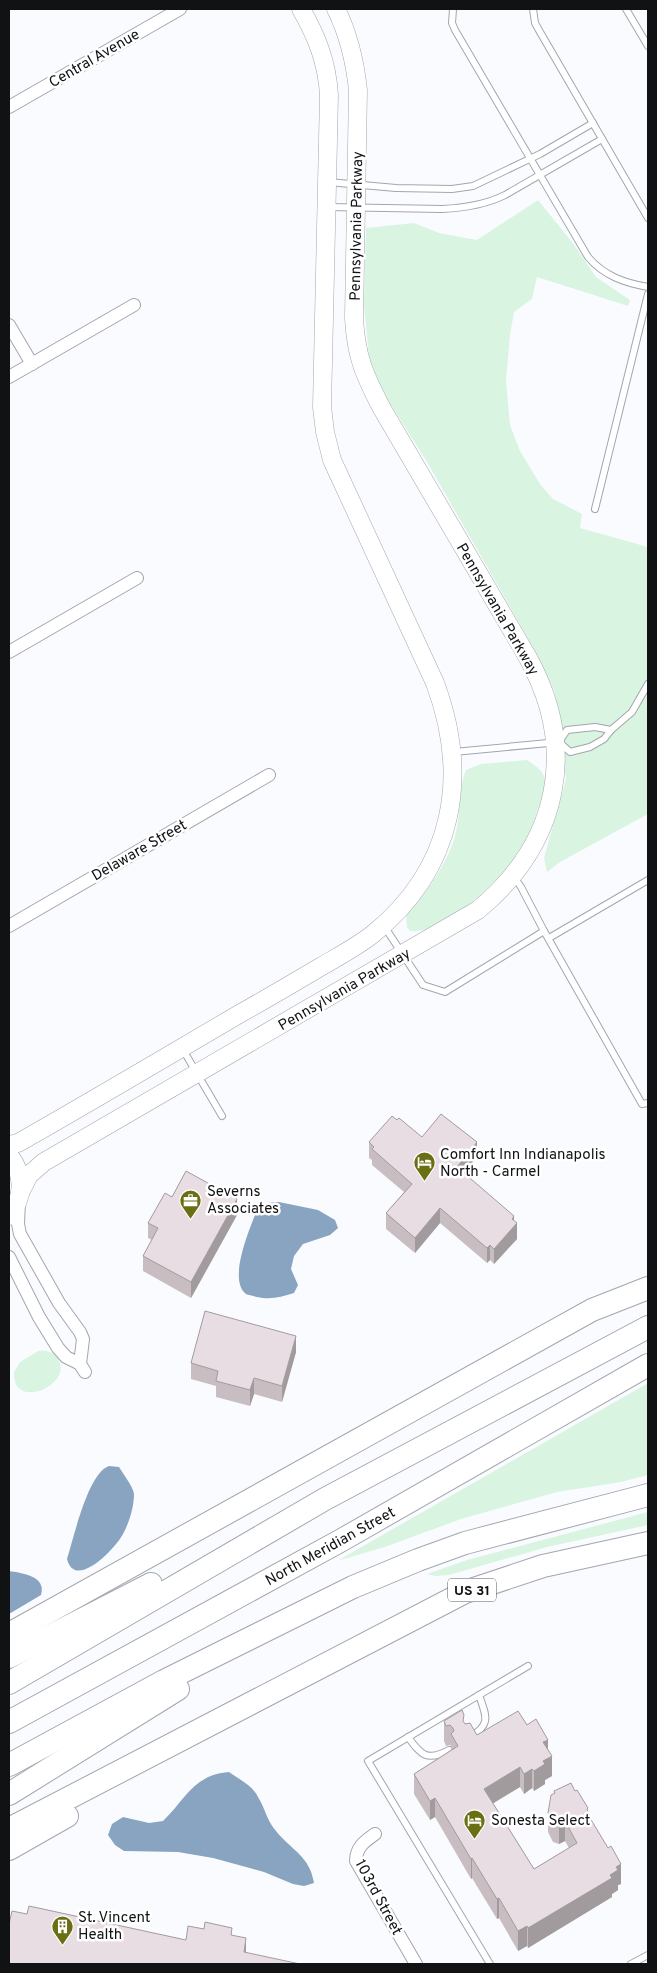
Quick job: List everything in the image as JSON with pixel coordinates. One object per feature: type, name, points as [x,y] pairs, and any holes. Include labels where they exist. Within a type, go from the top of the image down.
[{"type":"highway","points":[[9,1634],[592,1310],[648,1288]]},
{"type":"highway","points":[[9,1683],[325,1499],[648,1327]]},
{"type":"highway","name":"North Meridian Street","points":[[9,1722],[340,1541],[648,1365]]},
{"type":"highway","points":[[9,1765],[164,1681],[354,1587],[418,1560],[465,1543],[648,1494]]},
{"type":"highway","points":[[9,1657],[220,1548],[325,1499]]},
{"type":"highway","name":"US 31","points":[[9,1849],[308,1672],[465,1592],[543,1566],[648,1543]]},
{"type":"highway","points":[[9,1794],[288,1621]]},
{"type":"highway","points":[[9,1829],[308,1672]]},
{"type":"main road","name":"Pennsylvania Parkway","points":[[9,1145],[32,1135],[358,944],[402,907],[430,869],[440,848],[451,810],[454,769],[446,712],[435,683],[332,460],[328,447],[322,406],[328,81],[324,56],[301,9]]},
{"type":"main road","name":"Pennsylvania Parkway","points":[[9,1216],[29,1175],[44,1162],[478,910],[500,891],[513,876],[533,847],[546,816],[553,788],[557,742],[550,708],[533,666],[381,407],[364,373],[355,341],[358,90],[351,47],[336,9]]},
{"type":"main road","points":[[9,1155],[18,1169],[21,1185],[20,1196]]},
{"type":"street","name":"Central Avenue","points":[[9,108],[180,9]]},
{"type":"street","points":[[9,377],[134,305]]},
{"type":"street","points":[[9,325],[32,364]]},
{"type":"street","points":[[9,652],[137,578]]},
{"type":"street","name":"Delaware Street","points":[[9,926],[269,775]]},
{"type":"street","points":[[9,1257],[39,1317],[58,1348],[66,1357],[83,1368],[83,1339],[80,1332],[58,1303],[20,1234],[18,1224],[20,1196]]},
{"type":"street","name":"103rd Street","points":[[375,1834],[360,1846],[356,1854],[356,1861],[416,1964]]},
{"type":"lane","points":[[453,9],[452,23],[454,30],[588,257],[596,266],[614,278],[648,287]]},
{"type":"lane","points":[[533,9],[535,23],[648,218]]},
{"type":"lane","points":[[626,9],[648,46]]},
{"type":"lane","points":[[327,182],[356,186],[463,188],[483,182],[593,123]]},
{"type":"lane","points":[[326,207],[460,208],[491,202],[602,139]]},
{"type":"lane","points":[[595,509],[648,294]]},
{"type":"lane","points":[[452,752],[557,742],[570,752],[580,750],[604,739],[611,730],[632,712],[648,684]]},
{"type":"lane","points":[[557,742],[567,730],[595,727],[611,730]]},
{"type":"lane","points":[[513,876],[521,887],[642,1104],[648,1103]]},
{"type":"lane","points":[[548,938],[648,880]]},
{"type":"lane","points":[[384,924],[422,986],[445,992],[544,931]]},
{"type":"lane","points":[[182,1048],[222,1116]]},
{"type":"lane","points":[[490,1964],[368,1761],[528,1666]]},
{"type":"lane","points":[[467,1739],[479,1732],[486,1722],[486,1715],[479,1695]]},
{"type":"lane","points":[[408,1737],[418,1750],[427,1756],[435,1756],[449,1750]]},
{"type":"lane","points":[[631,1964],[648,1955]]},
{"type":"green space","points":[[538,200],[572,242],[596,277],[630,300],[628,306],[537,277],[532,299],[514,312],[506,381],[510,425],[520,451],[540,484],[553,499],[582,514],[580,528],[648,547],[648,814],[560,862],[547,872],[544,858],[566,779],[554,690],[533,647],[427,462],[376,381],[370,367],[364,304],[366,228],[414,223],[439,233],[477,240]]},
{"type":"green space","points":[[527,760],[542,773],[545,779],[545,786],[530,833],[518,854],[492,884],[458,913],[424,930],[410,931],[407,927],[406,915],[436,876],[453,843],[458,824],[463,777],[466,770],[481,764]]},
{"type":"green space","points":[[38,1351],[49,1352],[56,1356],[61,1369],[58,1378],[51,1385],[41,1390],[31,1392],[22,1390],[16,1384],[14,1372],[20,1362]]},
{"type":"green space","points":[[648,1383],[648,1475],[621,1482],[557,1492],[461,1519],[385,1547],[337,1561]]},
{"type":"green space","points":[[648,1512],[648,1525],[547,1547],[449,1575],[435,1576],[427,1574],[467,1560]]},
{"type":"water","points":[[279,1202],[318,1210],[335,1220],[338,1228],[330,1235],[303,1244],[294,1256],[291,1269],[298,1285],[294,1293],[271,1298],[246,1294],[241,1287],[239,1277],[242,1253],[246,1240],[257,1210],[268,1203]]},
{"type":"water","points":[[109,1466],[119,1467],[132,1487],[134,1494],[131,1515],[123,1534],[112,1548],[95,1564],[78,1571],[71,1568],[67,1559],[88,1493],[101,1471]]},
{"type":"water","points":[[9,1571],[32,1577],[37,1580],[42,1589],[41,1595],[9,1614]]},
{"type":"water","points":[[229,1772],[253,1789],[273,1827],[308,1866],[314,1883],[304,1886],[293,1884],[264,1872],[213,1858],[178,1852],[124,1851],[115,1845],[108,1835],[112,1824],[123,1817],[149,1823],[163,1821],[198,1783],[217,1774]]},
{"type":"building","name":"Comfort Inn Indianapolis North - Carmel","points":[[441,1114],[477,1142],[457,1167],[514,1216],[512,1219],[517,1223],[494,1249],[490,1245],[487,1248],[440,1208],[415,1238],[386,1213],[412,1184],[372,1149],[374,1147],[369,1142],[392,1116],[397,1120],[399,1118],[422,1137]]},
{"type":"building","points":[[186,1171],[237,1199],[191,1282],[143,1256],[158,1228],[148,1223],[165,1193],[172,1197]]},
{"type":"building","points":[[205,1311],[296,1336],[282,1386],[254,1378],[250,1390],[216,1381],[218,1371],[191,1363]]},
{"type":"building","name":"Sonesta Select","points":[[462,1710],[464,1715],[463,1721],[465,1724],[470,1723],[477,1735],[518,1711],[527,1725],[536,1719],[548,1740],[543,1742],[552,1756],[543,1761],[545,1764],[534,1771],[532,1769],[524,1774],[520,1767],[484,1789],[534,1869],[577,1843],[565,1821],[559,1824],[553,1822],[548,1813],[551,1795],[555,1793],[554,1791],[571,1783],[588,1808],[590,1818],[608,1848],[611,1846],[621,1864],[616,1867],[618,1870],[610,1875],[612,1878],[528,1928],[527,1926],[518,1931],[499,1898],[497,1899],[471,1859],[435,1798],[430,1801],[414,1774],[458,1746],[451,1734],[454,1731],[453,1728],[450,1725],[446,1726],[444,1721]]},
{"type":"building","points":[[29,1906],[186,1940],[188,1926],[204,1929],[205,1922],[232,1928],[231,1935],[246,1938],[244,1952],[300,1964],[9,1964],[9,1924],[12,1911],[27,1914]]},
{"type":"place","name":"Comfort Inn Indianapolis North - Carmel","points":[[424,1182]]},
{"type":"place","name":"Severns Associates","points":[[191,1219]]},
{"type":"place","name":"Sonesta Select","points":[[475,1839]]},
{"type":"place","name":"St. Vincent Health","points":[[62,1945]]}]
